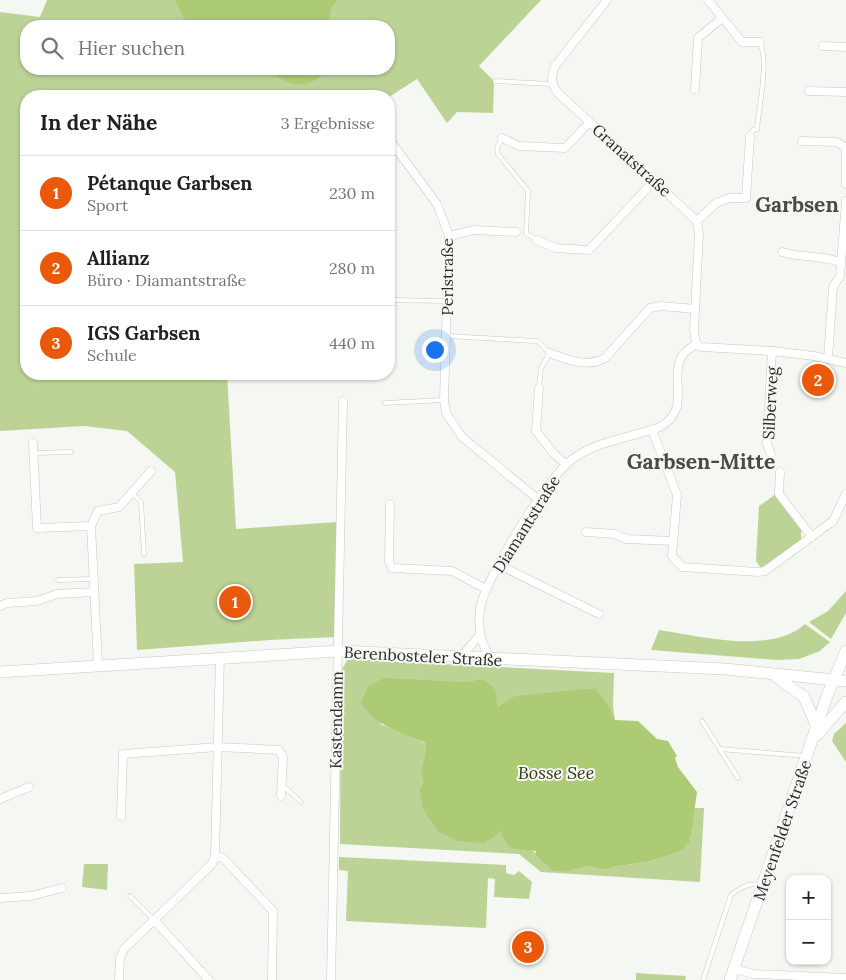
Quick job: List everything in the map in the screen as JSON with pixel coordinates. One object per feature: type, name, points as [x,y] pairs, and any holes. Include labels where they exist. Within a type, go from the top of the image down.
[{"type":"street","points":[[553,84],[552,75],[556,66],[607,0]]},
{"type":"street","points":[[708,0],[742,42],[760,42]]},
{"type":"street","points":[[695,89],[698,38],[722,18]]},
{"type":"street","points":[[823,46],[846,47]]},
{"type":"street","name":"Granatstraße","points":[[553,84],[558,93],[655,180],[697,221]]},
{"type":"street","points":[[809,91],[846,92]]},
{"type":"street","points":[[502,138],[519,146],[565,148],[590,122]]},
{"type":"street","points":[[750,136],[746,198],[720,201],[697,221],[699,233],[695,309],[696,344],[701,347],[772,351],[828,358],[846,363]]},
{"type":"street","points":[[802,141],[837,142],[846,148],[846,184]]},
{"type":"street","name":"Perlstraße","points":[[395,147],[437,204],[449,236],[444,400],[446,413],[462,437],[539,500]]},
{"type":"street","points":[[537,240],[555,248],[589,250],[655,180]]},
{"type":"street","points":[[828,358],[833,287],[843,277],[840,262],[843,254],[846,202]]},
{"type":"street","points":[[449,236],[474,230],[516,232]]},
{"type":"street","points":[[782,252],[798,257],[832,259],[840,262]]},
{"type":"street","points":[[550,353],[574,362],[589,363],[599,361],[606,358],[650,308],[661,306],[695,309]]},
{"type":"street","name":"Diamantstraße","points":[[491,659],[479,636],[480,608],[486,589],[499,565],[539,500],[566,464],[593,448],[652,430],[665,424],[675,412],[681,357],[696,344]]},
{"type":"street","name":"Silberweg","points":[[771,454],[767,444],[772,351]]},
{"type":"street","points":[[539,388],[536,431],[554,454],[566,464]]},
{"type":"street","name":"Kastendamm","points":[[331,980],[343,400]]},
{"type":"street","points":[[652,430],[677,495],[672,556],[682,567],[758,572],[771,567],[836,517],[846,494]]},
{"type":"street","points":[[33,443],[37,528],[91,526]]},
{"type":"street","points":[[98,665],[91,526],[98,511],[119,507],[151,471]]},
{"type":"street","points":[[780,472],[779,494],[812,537]]},
{"type":"street","points":[[390,504],[388,561],[392,568],[452,571],[486,589]]},
{"type":"street","points":[[586,532],[615,534],[626,539],[673,541]]},
{"type":"street","points":[[499,565],[599,614]]},
{"type":"street","points":[[0,606],[7,603],[37,601],[58,594],[94,592]]},
{"type":"street","points":[[461,658],[479,636]]},
{"type":"street","name":"Meyenfelder Straße","points":[[730,980],[815,733],[846,650]]},
{"type":"street","name":"Berenbosteler Straße","points":[[0,672],[220,657],[339,652],[724,669],[846,681]]},
{"type":"street","points":[[118,980],[121,952],[212,864],[215,856],[220,657]]},
{"type":"street","points":[[773,675],[804,697],[815,733],[846,702]]},
{"type":"street","points":[[121,816],[123,754],[218,747],[279,750],[283,757],[281,796]]},
{"type":"street","points":[[0,799],[29,787]]},
{"type":"street","points":[[215,856],[223,858],[273,911],[272,980]]},
{"type":"street","points":[[0,898],[31,896],[62,888]]},
{"type":"street","points":[[154,920],[209,980]]},
{"type":"street","points":[[734,968],[754,974],[846,978]]},
{"type":"lane","points":[[750,136],[753,130],[757,129],[764,50],[760,42]]},
{"type":"lane","points":[[495,81],[553,84]]},
{"type":"lane","points":[[502,138],[497,148],[498,154],[528,191],[526,233],[537,240]]},
{"type":"lane","points":[[395,300],[447,301]]},
{"type":"lane","name":"Perlstraße","points":[[446,336],[537,341],[550,353]]},
{"type":"lane","points":[[539,388],[541,368],[550,353]]},
{"type":"lane","points":[[385,403],[444,400]]},
{"type":"lane","points":[[34,453],[71,452]]},
{"type":"lane","points":[[132,493],[141,502],[144,554]]},
{"type":"lane","points":[[58,580],[94,579]]},
{"type":"lane","points":[[702,721],[738,778]]},
{"type":"lane","points":[[720,750],[807,756]]},
{"type":"lane","points":[[282,785],[301,802]]},
{"type":"lane","points":[[703,980],[731,895],[740,888],[754,884],[762,886]]},
{"type":"lane","points":[[130,896],[154,920]]},
{"type":"shaded area","points":[[47,0],[541,0],[479,66],[494,81],[493,113],[457,112],[447,123],[417,79],[395,93],[395,90],[20,90],[20,380],[227,380],[236,529],[337,522],[335,637],[137,650],[134,564],[183,562],[175,472],[127,431],[84,426],[0,431],[0,12],[40,17]]},
{"type":"shaded area","points":[[776,494],[801,529],[801,540],[761,568],[756,561],[759,506]]},
{"type":"shaded area","points":[[846,591],[846,613],[831,639],[809,622],[828,611]]},
{"type":"shaded area","points":[[805,624],[830,642],[820,651],[799,659],[777,660],[651,650],[659,630],[714,639],[755,641],[774,639],[791,633]]},
{"type":"shaded area","points":[[348,659],[614,673],[613,706],[615,720],[609,706],[594,688],[497,707],[483,679],[461,682],[380,724],[423,742],[427,749],[423,810],[437,831],[501,831],[566,872],[588,866],[606,870],[651,861],[666,855],[690,841],[694,808],[704,808],[700,882],[541,872],[519,854],[340,844],[341,671]]},
{"type":"shaded area","points":[[846,723],[846,762],[832,741],[834,734]]},
{"type":"shaded area","points":[[339,857],[506,865],[506,873],[514,875],[519,871],[532,882],[529,899],[494,897],[495,879],[488,878],[486,928],[346,921],[348,871],[339,870]]},
{"type":"shaded area","points":[[84,864],[108,864],[107,890],[82,887]]},
{"type":"shaded area","points":[[636,973],[686,976],[685,980],[636,980]]},
{"type":"water","points":[[175,0],[337,0],[331,9],[329,20],[185,20]]},
{"type":"water","points":[[321,75],[314,81],[306,84],[291,83],[276,76]]},
{"type":"water","name":"Bosse See","points":[[384,678],[461,682],[483,679],[495,689],[498,707],[515,696],[595,688],[609,706],[615,720],[638,721],[657,739],[668,741],[677,756],[675,758],[678,767],[697,792],[690,841],[682,850],[651,861],[606,870],[588,866],[566,872],[552,870],[536,855],[536,851],[513,849],[506,843],[501,831],[485,843],[457,841],[437,831],[423,810],[420,790],[424,781],[422,771],[426,747],[424,742],[381,723],[361,703],[368,686]]},
{"type":"place","name":"Allianz","points":[[818,380]]},
{"type":"place","name":"Pétanque Garbsen","points":[[235,602]]},
{"type":"place","name":"IGS Garbsen","points":[[528,947]]},
{"type":"district","name":"Garbsen","points":[[797,205]]},
{"type":"district","name":"Garbsen-Mitte","points":[[701,462]]}]
